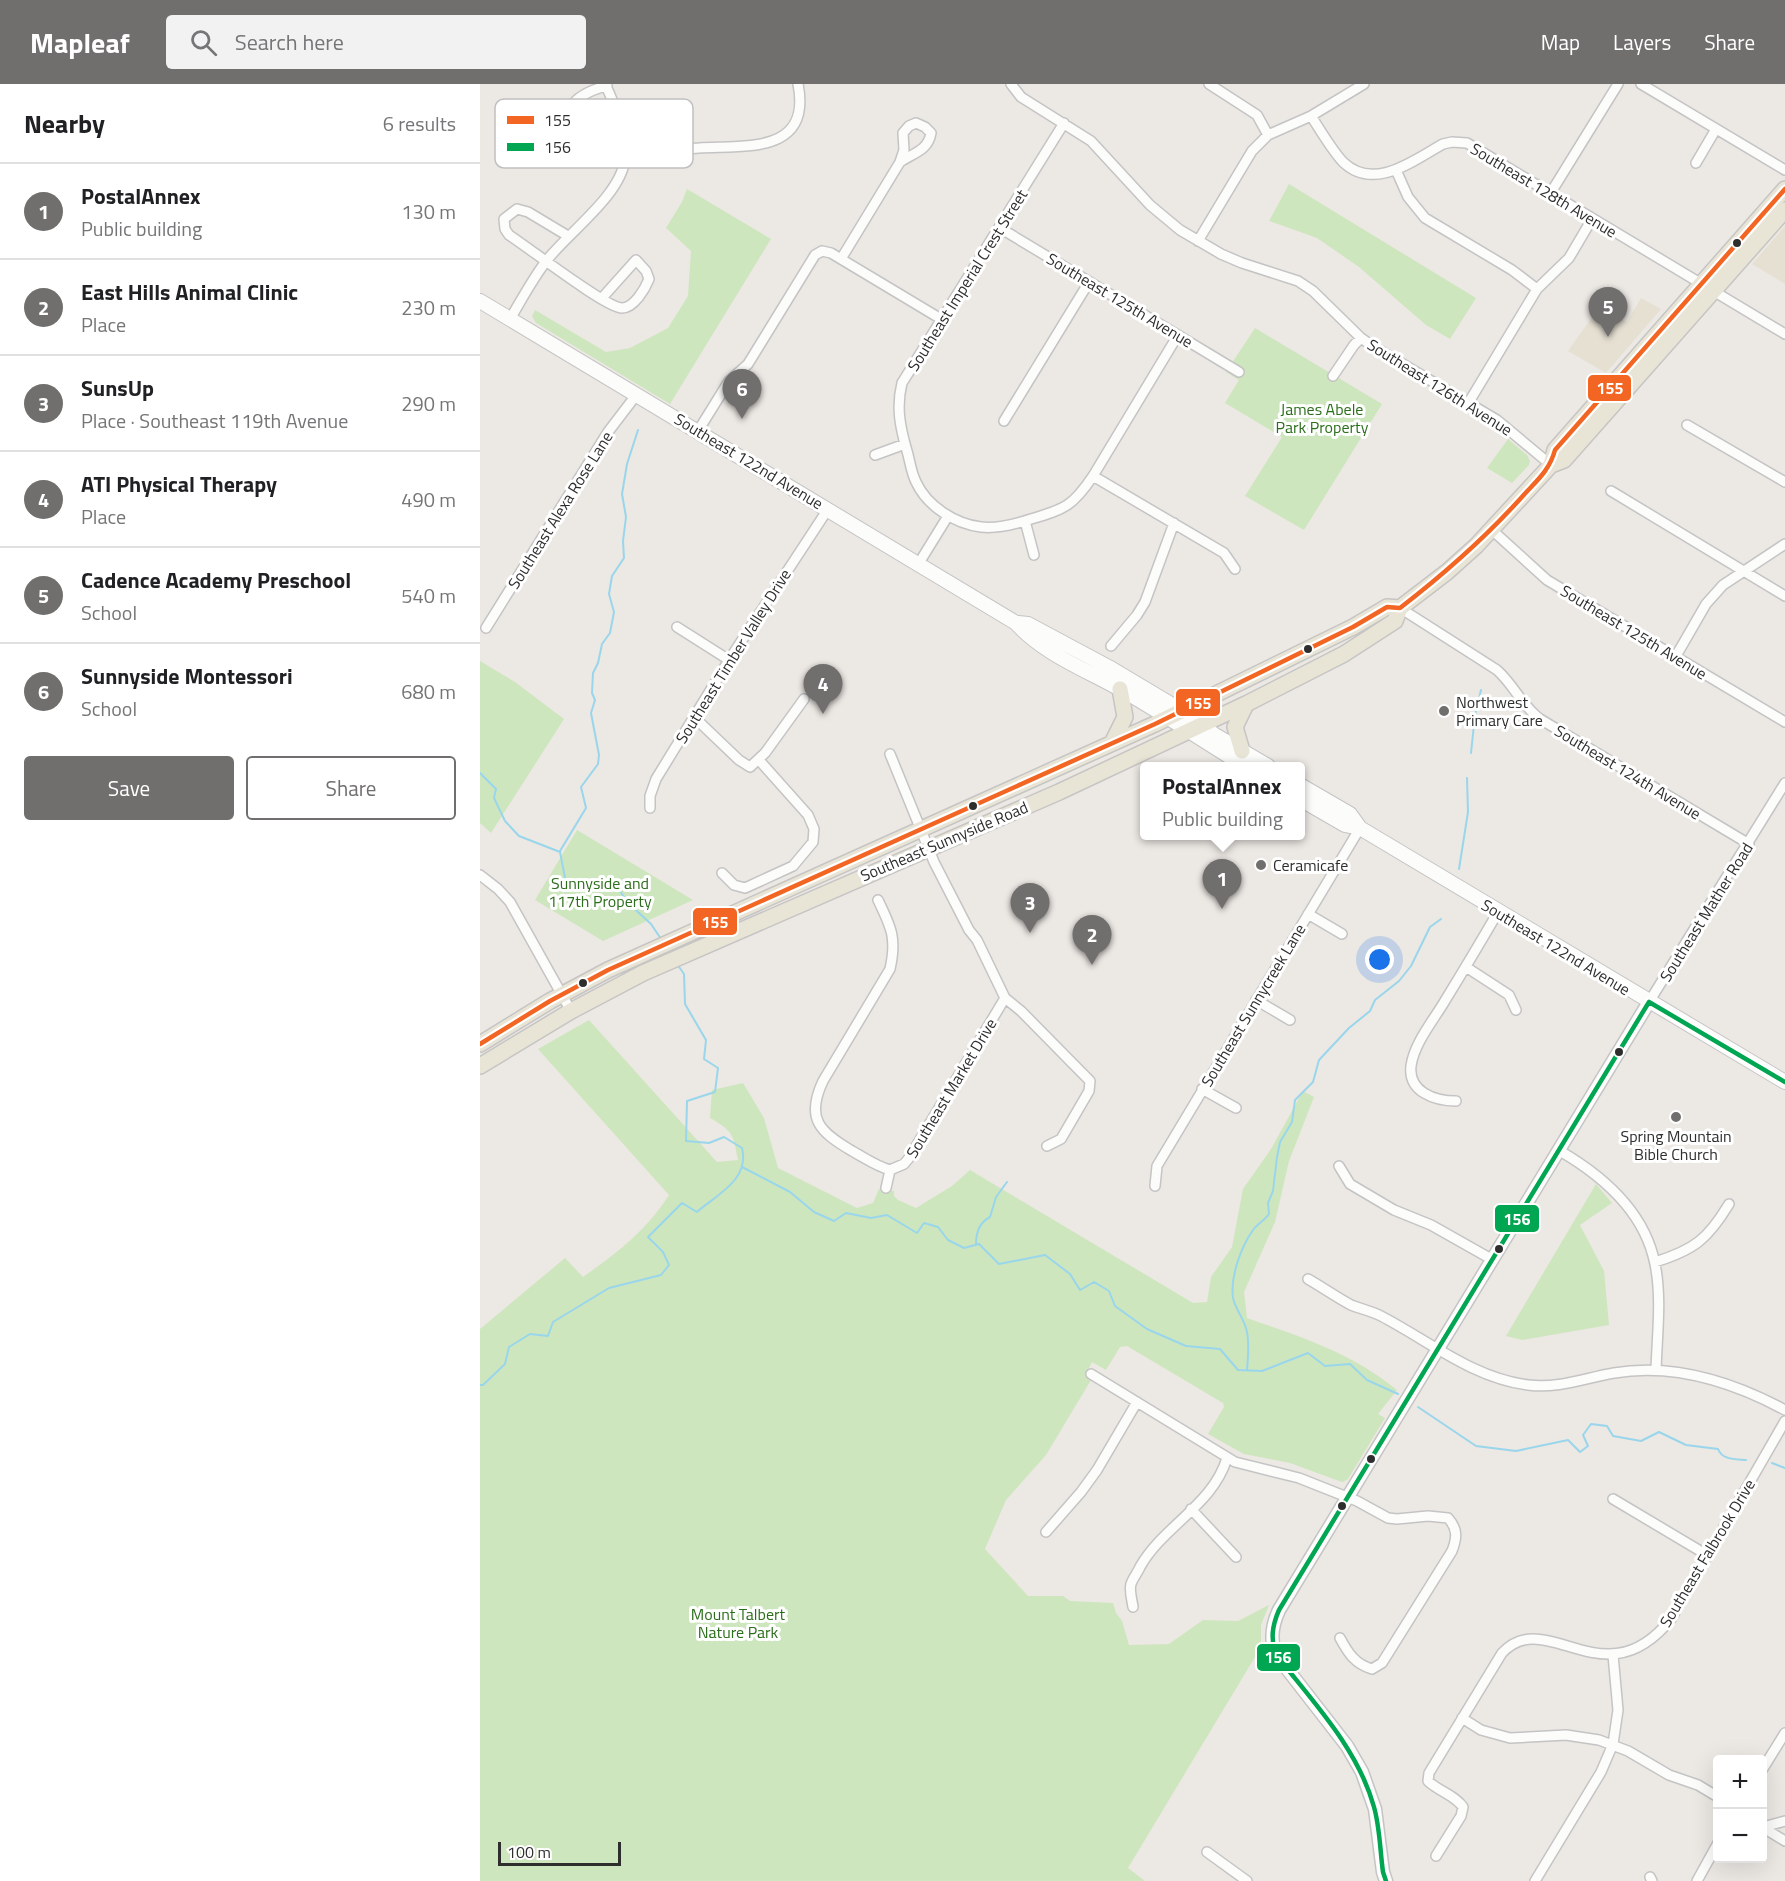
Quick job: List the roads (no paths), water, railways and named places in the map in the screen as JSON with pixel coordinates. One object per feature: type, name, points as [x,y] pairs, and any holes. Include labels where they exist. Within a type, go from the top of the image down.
[{"type":"main road","name":"Southeast Sunnyside Road","points":[[480,1066],[571,1011],[644,973],[1059,792],[1246,704],[1344,654],[1395,621],[1400,608],[1447,572],[1492,530],[1551,465],[1564,460],[1618,399],[1785,189]]},
{"type":"main road","name":"Southeast Sunnyside Road","points":[[1551,465],[1554,450],[1624,370],[1785,210]]},
{"type":"main road","name":"Southeast 122nd Avenue","points":[[480,301],[919,563],[1016,623],[1051,652],[1174,715]]},
{"type":"main road","points":[[1618,399],[1624,370]]},
{"type":"main road","name":"Southeast Sunnyside Road","points":[[480,1044],[562,995],[636,957],[1174,715],[1353,627],[1387,607],[1400,608]]},
{"type":"main road","name":"Southeast 122nd Avenue","points":[[1016,623],[1028,624],[1112,669],[1240,762]]},
{"type":"main road","points":[[1344,654],[1353,627]]},
{"type":"main road","points":[[1113,741],[1125,717],[1120,689]]},
{"type":"main road","points":[[1242,751],[1235,727],[1246,704]]},
{"type":"main road","name":"Southeast 122nd Avenue","points":[[1194,728],[1261,762]]},
{"type":"main road","name":"Southeast 122nd Avenue","points":[[1305,788],[1350,814],[1360,828]]},
{"type":"main road","points":[[1305,796],[1311,799],[1319,797]]},
{"type":"main road","name":"Southeast 122nd Avenue","points":[[1305,802],[1345,825],[1360,828],[1785,1082]]},
{"type":"street","points":[[693,149],[747,147],[772,143],[785,134],[797,117],[800,95],[798,84]]},
{"type":"street","name":"Southeast 126th Avenue","points":[[1011,84],[1021,97],[1091,141],[1150,205],[1180,230],[1242,263],[1298,281],[1314,291],[1374,347],[1497,420],[1551,465]]},
{"type":"street","points":[[1209,84],[1257,115],[1268,135]]},
{"type":"street","points":[[1198,241],[1252,151],[1268,135],[1311,116],[1351,88],[1364,84]]},
{"type":"street","points":[[1550,194],[1618,84]]},
{"type":"street","points":[[1641,84],[1785,170]]},
{"type":"street","points":[[577,99],[590,90],[607,85]]},
{"type":"street","name":"Southeast 128th Avenue","points":[[1311,116],[1337,155],[1350,167],[1374,176],[1396,170],[1443,144],[1461,142],[1473,146],[1785,334]]},
{"type":"street","name":"Southeast Imperial Crest Street","points":[[948,516],[930,501],[915,481],[898,411],[902,383],[1064,123]]},
{"type":"street","points":[[1696,163],[1716,129]]},
{"type":"street","points":[[841,259],[900,162]]},
{"type":"street","points":[[510,318],[546,261],[612,190],[623,168]]},
{"type":"street","points":[[1396,170],[1408,197],[1425,218],[1512,270],[1537,289]]},
{"type":"street","points":[[568,236],[528,212],[517,209],[504,219],[505,229],[509,235],[546,261],[614,306],[620,308],[632,304],[649,279],[646,270],[636,260],[602,298]]},
{"type":"street","points":[[1469,402],[1537,289],[1569,258],[1592,219]]},
{"type":"street","name":"Southeast 125th Avenue","points":[[1000,228],[1239,372]]},
{"type":"street","points":[[698,431],[729,381],[748,364],[815,255],[822,251],[841,259],[941,319]]},
{"type":"street","points":[[1004,421],[1089,282]]},
{"type":"street","points":[[919,563],[948,516],[982,527],[1001,526],[1025,521],[1070,505],[1082,493],[1093,476],[1178,335]]},
{"type":"street","points":[[1333,376],[1354,345],[1362,338]]},
{"type":"street","name":"Southeast Alexa Rose Lane","points":[[486,628],[608,432],[637,394]]},
{"type":"street","points":[[1687,425],[1785,482]]},
{"type":"street","points":[[875,455],[905,444]]},
{"type":"street","points":[[1093,476],[1224,553],[1236,569]]},
{"type":"street","points":[[1611,491],[1785,596]]},
{"type":"street","name":"Southeast Timber Valley Drive","points":[[650,807],[652,786],[693,717],[828,509]]},
{"type":"street","points":[[1025,521],[1034,555]]},
{"type":"street","points":[[1111,646],[1145,602],[1174,523]]},
{"type":"street","name":"Southeast 125th Avenue","points":[[1492,530],[1547,580],[1785,722]]},
{"type":"street","points":[[1676,656],[1706,604],[1723,585],[1785,544]]},
{"type":"street","name":"Southeast 124th Avenue","points":[[1400,608],[1497,670],[1510,683],[1526,706],[1540,719],[1749,844]]},
{"type":"street","points":[[677,627],[729,660]]},
{"type":"street","points":[[693,717],[750,767],[759,760],[804,699]]},
{"type":"street","points":[[890,754],[929,848],[1005,998],[1021,1011],[1090,1081],[1089,1091],[1061,1139],[1047,1146]]},
{"type":"street","points":[[722,873],[734,885],[745,888],[793,866],[813,842],[814,830],[808,815],[759,760]]},
{"type":"street","name":"Southeast Mather Road","points":[[1386,1881],[1375,1809],[1362,1772],[1341,1738],[1281,1662],[1272,1643],[1273,1623],[1649,1002],[1785,783]]},
{"type":"street","name":"Southeast Sunnycreek Lane","points":[[1155,1186],[1157,1166],[1360,828]]},
{"type":"street","points":[[480,875],[510,902],[571,1011]]},
{"type":"street","points":[[878,900],[893,932],[894,954],[890,969],[824,1081],[815,1106],[819,1125],[833,1140],[880,1167],[890,1170],[886,1188]]},
{"type":"street","points":[[1456,1101],[1440,1101],[1419,1089],[1413,1079],[1411,1068],[1420,1042],[1498,912]]},
{"type":"street","points":[[1308,914],[1342,934]]},
{"type":"street","points":[[1466,967],[1509,995],[1516,1010]]},
{"type":"street","name":"Southeast Market Drive","points":[[890,1170],[904,1164],[909,1158],[1005,998]]},
{"type":"street","points":[[1256,1000],[1290,1020]]},
{"type":"street","points":[[1202,1089],[1236,1108]]},
{"type":"street","points":[[1560,1151],[1594,1173],[1622,1199],[1642,1230],[1655,1262],[1658,1285],[1656,1370]]},
{"type":"street","points":[[1340,1166],[1350,1184],[1394,1210],[1431,1225],[1493,1260]]},
{"type":"street","points":[[1655,1262],[1672,1257],[1706,1237],[1716,1227],[1729,1204]]},
{"type":"street","points":[[1308,1279],[1349,1304],[1381,1316],[1428,1345],[1485,1375],[1511,1383],[1568,1384],[1614,1373],[1656,1370],[1697,1376],[1731,1385],[1785,1410]]},
{"type":"street","points":[[1091,1374],[1227,1458],[1244,1465],[1287,1474],[1349,1498],[1388,1518],[1397,1520],[1428,1516],[1448,1518],[1455,1526],[1457,1538],[1452,1551],[1382,1663],[1372,1669],[1363,1667],[1347,1651],[1340,1638]]},
{"type":"street","points":[[1046,1532],[1097,1470],[1137,1402]]},
{"type":"street","name":"Southeast Falbrook Drive","points":[[1436,1856],[1461,1816],[1463,1807],[1460,1802],[1433,1787],[1428,1781],[1429,1773],[1502,1653],[1517,1641],[1538,1638],[1591,1653],[1613,1655],[1644,1644],[1671,1619],[1785,1421]]},
{"type":"street","points":[[1133,1607],[1131,1585],[1143,1562],[1158,1542],[1213,1488],[1227,1458]]},
{"type":"street","points":[[1613,1499],[1707,1555]]},
{"type":"street","points":[[1191,1509],[1236,1557]]},
{"type":"street","points":[[1535,1881],[1601,1772],[1614,1744],[1618,1710],[1613,1655]]},
{"type":"street","points":[[1462,1718],[1481,1730],[1510,1738],[1583,1736],[1614,1744],[1669,1775],[1698,1785],[1713,1794]]},
{"type":"street","points":[[1767,1762],[1785,1733]]},
{"type":"street","points":[[1767,1826],[1785,1821]]},
{"type":"street","points":[[1767,1830],[1785,1841]]},
{"type":"street","points":[[1207,1852],[1246,1881]]},
{"type":"street","points":[[1697,1881],[1713,1852]]},
{"type":"waterway","points":[[560,851],[586,808],[581,787],[598,764],[599,755],[591,713],[595,700],[592,693],[593,673],[598,663],[602,644],[610,633],[614,612],[609,594],[612,576],[624,558],[623,541],[626,517],[622,494],[627,464],[638,430]]},
{"type":"waterway","points":[[1471,753],[1475,715],[1481,690]]},
{"type":"waterway","points":[[480,773],[496,789],[494,798],[505,821],[519,836],[560,852],[566,883],[578,887],[615,883],[627,902],[651,924],[661,939]]},
{"type":"waterway","points":[[1459,869],[1468,812],[1467,778]]},
{"type":"waterway","points":[[1247,1370],[1247,1333],[1234,1302],[1233,1281],[1237,1262],[1249,1237],[1269,1214],[1268,1203],[1273,1191],[1280,1142],[1292,1122],[1295,1100],[1313,1082],[1319,1060],[1349,1028],[1370,1011],[1375,1000],[1399,981],[1411,966],[1430,927],[1441,919]]},
{"type":"waterway","points":[[480,1385],[483,1385],[505,1364],[509,1347],[530,1334],[548,1336],[553,1322],[609,1288],[661,1275],[669,1265],[663,1252],[648,1237],[682,1203],[697,1212],[730,1186],[741,1169],[742,1148],[724,1137],[709,1143],[686,1141],[687,1101],[715,1092],[718,1068],[704,1059],[706,1040],[685,1004],[684,974],[677,964]]},
{"type":"waterway","points":[[742,1167],[790,1192],[814,1212],[834,1221],[846,1213],[871,1218],[887,1215],[917,1233],[924,1223],[938,1227],[948,1240],[964,1248],[979,1244],[999,1264],[1045,1255],[1070,1274],[1080,1290],[1094,1282],[1109,1291],[1115,1306],[1147,1329],[1186,1346],[1220,1349],[1238,1370],[1262,1371],[1308,1353],[1325,1366],[1350,1364],[1367,1380],[1398,1394]]},
{"type":"waterway","points":[[976,1244],[979,1228],[990,1217],[996,1197],[1007,1182]]},
{"type":"waterway","points":[[1418,1407],[1476,1446],[1516,1451],[1568,1440],[1580,1452],[1588,1446],[1583,1435],[1591,1424],[1607,1426],[1613,1436],[1641,1441],[1659,1432],[1686,1445],[1718,1449],[1726,1457],[1746,1460]]},
{"type":"waterway","points":[[1772,1463],[1785,1468]]},
{"type":"place","name":"Cadence Academy Preschool","points":[[1608,337]]},
{"type":"place","name":"Sunnyside Montessori","points":[[742,419]]},
{"type":"place","name":"Northwest Primary Care","points":[[1444,711]]},
{"type":"place","name":"ATI Physical Therapy","points":[[823,714]]},
{"type":"place","name":"Ceramicafe","points":[[1261,865]]},
{"type":"place","name":"PostalAnnex","points":[[1222,909]]},
{"type":"place","name":"SunsUp","points":[[1030,933]]},
{"type":"place","name":"East Hills Animal Clinic","points":[[1092,965]]},
{"type":"place","name":"Spring Mountain Bible Church","points":[[1676,1117]]},
{"type":"park label","name":"James Abele Park Property","points":[[1322,418]]},
{"type":"park label","name":"Sunnyside and 117th Property","points":[[600,892]]},
{"type":"park label","name":"Mount Talbert Nature Park","points":[[738,1623]]}]
